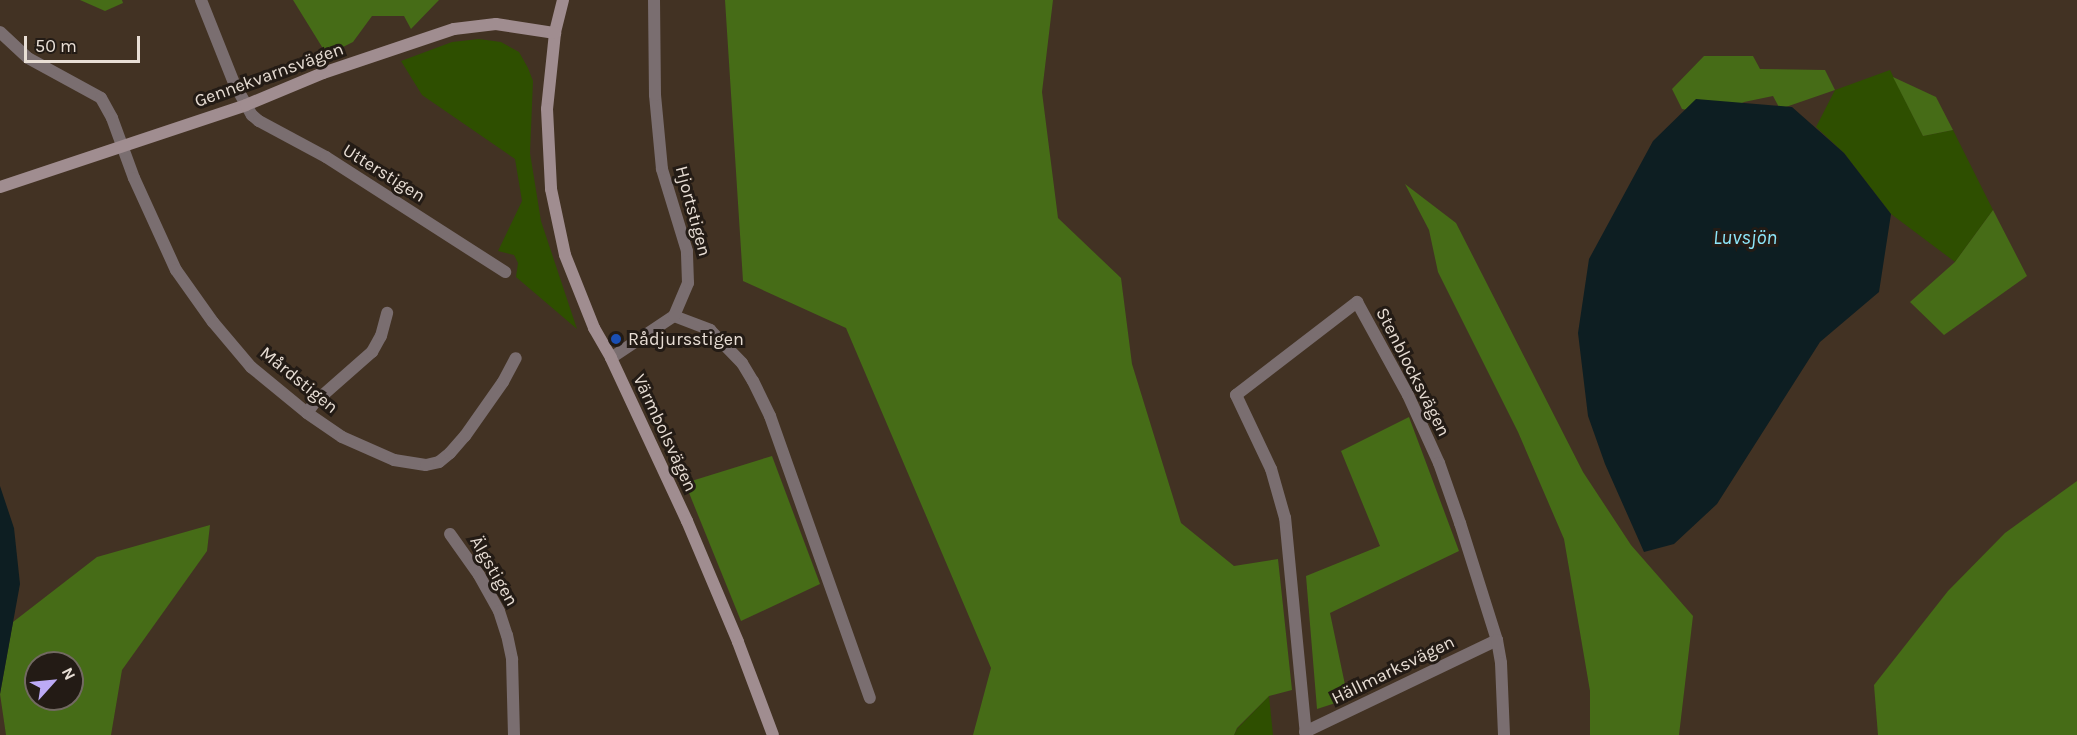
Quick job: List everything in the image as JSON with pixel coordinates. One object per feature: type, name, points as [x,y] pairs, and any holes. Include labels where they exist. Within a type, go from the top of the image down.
[{"type":"street","points":[[201,0],[246,105]]},
{"type":"street","name":"Värmbolsvägen","points":[[563,0],[555,33],[547,109],[550,189],[565,255],[594,328],[611,358],[687,521],[738,642],[772,735]]},
{"type":"street","name":"Hjortstigen","points":[[654,0],[656,95],[662,169],[690,268],[688,283],[674,316]]},
{"type":"street","name":"Gennekvarnsvägen","points":[[0,187],[246,105],[313,77],[454,29],[496,24],[555,33]]},
{"type":"street","name":"Mårdstigen","points":[[0,32],[28,58],[101,98],[112,118],[134,178],[176,270],[213,322],[250,367],[307,413],[342,436],[394,460],[426,465],[439,462],[465,436],[503,382],[516,358]]},
{"type":"street","name":"Utterstigen","points":[[246,105],[259,121],[326,157],[505,272]]},
{"type":"street","name":"Stenblocksvägen","points":[[1305,734],[1285,518],[1271,469],[1236,395],[1358,302],[1408,395],[1439,463],[1497,640],[1501,663],[1504,735]]},
{"type":"street","points":[[307,413],[315,402],[372,352],[381,336],[387,313]]},
{"type":"street","points":[[611,358],[674,316],[710,330],[737,357],[753,381],[770,416],[870,698]]},
{"type":"street","name":"Älgstigen","points":[[450,534],[479,575],[499,611],[507,635],[512,659],[514,735]]},
{"type":"street","name":"Hällmarksvägen","points":[[1305,734],[1497,640]]},
{"type":"green space","points":[[80,0],[122,0],[123,3],[105,11]]},
{"type":"green space","points":[[293,0],[439,0],[411,29],[404,16],[372,16],[353,42],[327,55]]},
{"type":"green space","points":[[725,0],[1053,0],[1042,92],[1058,218],[1121,278],[1132,364],[1181,523],[1234,566],[1278,559],[1292,690],[1269,696],[1237,728],[1234,735],[973,735],[991,668],[846,328],[743,281]]},
{"type":"green space","points":[[479,39],[501,42],[519,52],[533,81],[530,153],[541,221],[577,329],[516,277],[518,263],[514,255],[498,251],[522,201],[515,159],[422,95],[401,61],[452,42]]},
{"type":"green space","points":[[1704,56],[1753,56],[1760,69],[1825,70],[1835,90],[1780,109],[1773,96],[1744,102],[1718,115],[1682,109],[1672,89]]},
{"type":"green space","points":[[1890,70],[1923,136],[1953,130],[1993,210],[1955,262],[1891,214],[1844,153],[1816,127],[1835,90]]},
{"type":"green space","points":[[1893,77],[1936,97],[1953,130],[1923,136]]},
{"type":"green space","points":[[1405,184],[1456,223],[1583,472],[1631,545],[1693,616],[1679,735],[1590,735],[1590,691],[1564,539],[1518,432],[1438,272],[1429,230]]},
{"type":"green space","points":[[1993,210],[2027,276],[1944,335],[1910,302],[1955,262]]},
{"type":"green space","points":[[1409,417],[1459,551],[1330,613],[1348,699],[1317,709],[1306,576],[1380,546],[1341,451]]},
{"type":"green space","points":[[772,456],[820,584],[741,621],[685,483]]},
{"type":"green space","points":[[2077,481],[2077,735],[1878,735],[1874,685],[1948,591],[2005,533]]},
{"type":"green space","points":[[210,525],[207,551],[122,670],[111,735],[6,735],[0,694],[13,622],[97,557]]},
{"type":"green space","points":[[1269,696],[1273,735],[1234,735],[1237,729]]},
{"type":"water","name":"Luvsjön","points":[[1696,99],[1792,107],[1844,153],[1891,214],[1879,292],[1820,342],[1717,504],[1674,544],[1644,552],[1605,464],[1588,416],[1578,333],[1589,259],[1653,141]]},
{"type":"water","points":[[0,486],[14,528],[20,584],[0,694]]},
{"type":"place","name":"Rådjursstigen","points":[[616,339]]}]
